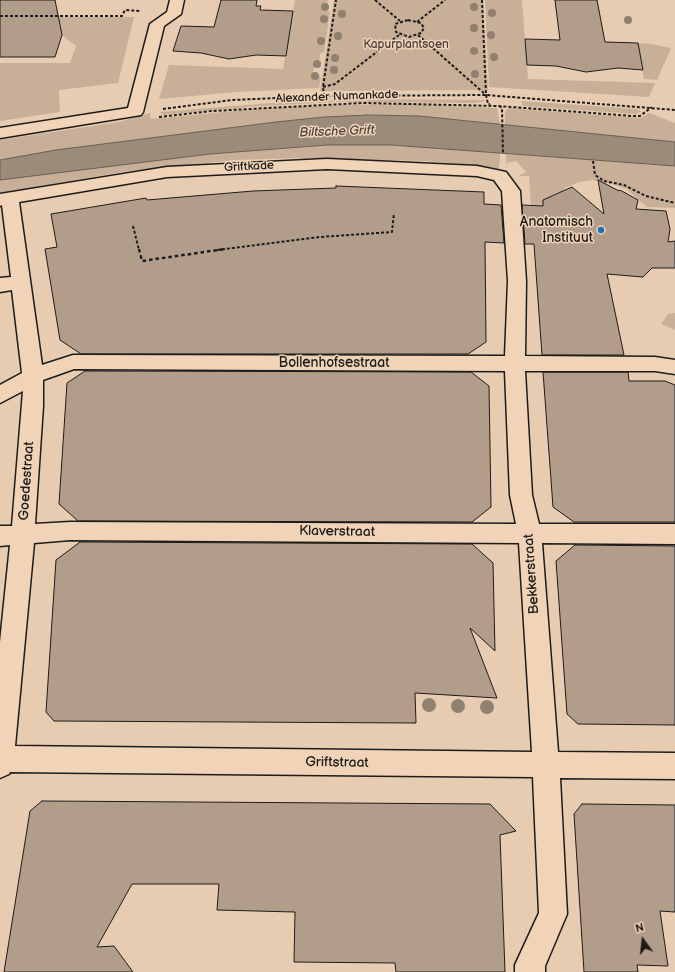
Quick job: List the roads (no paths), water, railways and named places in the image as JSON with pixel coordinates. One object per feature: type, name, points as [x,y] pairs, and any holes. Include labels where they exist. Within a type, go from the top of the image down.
[{"type":"street","points":[[0,133],[135,112],[157,24],[174,14],[177,0]]},
{"type":"street","name":"Griftkade","points":[[5,199],[167,172],[277,165],[384,165],[476,171],[500,176]]},
{"type":"street","name":"Bekkerstraat","points":[[500,176],[511,191],[517,281],[515,363],[521,495],[530,533],[546,765],[553,914],[530,965],[530,972]]},
{"type":"street","name":"Goedestraat","points":[[0,761],[23,534],[33,406],[33,376],[10,284],[5,199]]},
{"type":"street","name":"Bollenhofsestraat","points":[[0,395],[33,376],[73,362],[655,364],[675,367]]},
{"type":"street","name":"Klaverstraat","points":[[0,536],[70,531],[675,534]]},
{"type":"street","name":"Griftstraat","points":[[0,761],[675,766]]},
{"type":"water","name":"Biltsche Grift","points":[[368,115],[419,116],[675,142],[675,166],[391,145],[327,145],[210,154],[0,180],[0,160],[56,150],[276,122],[324,117]]},
{"type":"place","name":"Anatomisch Instituut","points":[[601,230]]},
{"type":"park label","name":"Kapurplantsoen","points":[[406,45]]}]
